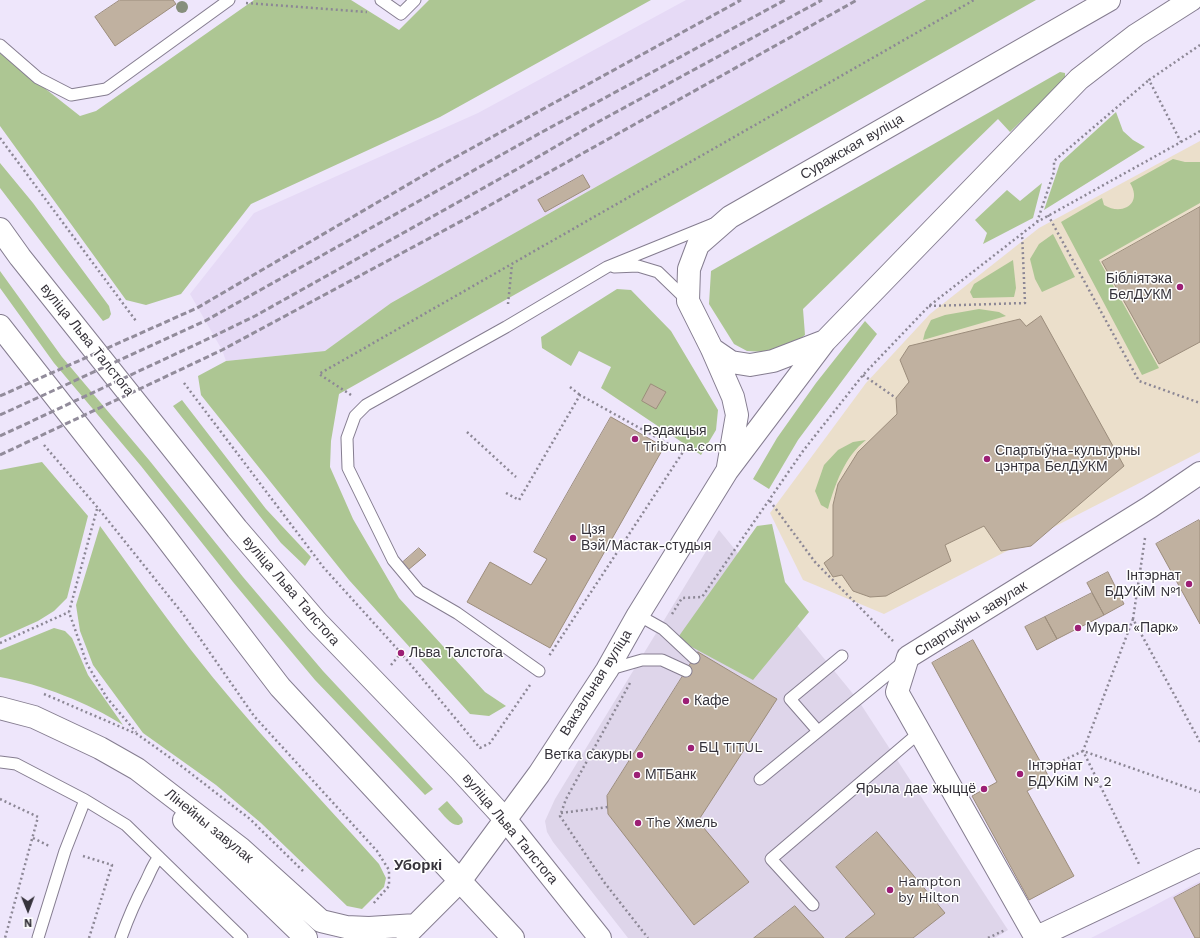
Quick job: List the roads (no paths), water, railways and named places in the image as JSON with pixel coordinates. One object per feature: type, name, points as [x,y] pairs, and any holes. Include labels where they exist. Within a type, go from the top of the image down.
[{"type":"main road","name":"Суражская вуліца","points":[[727,471],[737,415],[733,397],[712,349],[688,301],[689,269],[698,245],[730,217],[1109,0]]},
{"type":"main road","name":"Суражская вуліца","points":[[727,471],[825,341],[1079,79],[1136,35],[1191,0]]},
{"type":"main road","name":"вуліца Льва Талстога","points":[[0,229],[20,257],[237,529],[317,622],[459,769],[505,819],[600,938]]},
{"type":"main road","points":[[0,326],[157,526],[280,687],[402,816],[513,938]]},
{"type":"main road","name":"Суражская вуліца","points":[[712,349],[731,362],[750,365],[773,361],[825,341]]},
{"type":"main road","name":"Вакзальная вуліца","points":[[410,931],[460,881],[539,774],[607,670],[638,615],[727,471]]},
{"type":"main road","name":"Спартыўны завулак","points":[[1035,938],[897,692],[908,657],[1150,507],[1200,473]]},
{"type":"main road","name":"Лінейны завулак","points":[[0,708],[34,718],[100,748],[137,769],[240,848],[321,921],[346,927],[410,931]]},
{"type":"main road","name":"Лінейны завулак","points":[[0,718],[31,726],[91,753],[131,776],[174,811],[306,938]]},
{"type":"main road","points":[[1035,938],[1200,860]]},
{"type":"lane","points":[[381,0],[401,14],[415,0]]},
{"type":"lane","points":[[0,45],[38,78],[71,95],[106,89],[228,1]]},
{"type":"lane","points":[[539,671],[457,613],[419,591],[393,560],[348,468],[347,438],[355,416],[366,405],[607,267],[730,217]]},
{"type":"lane","points":[[607,267],[638,266],[658,272],[688,301]]},
{"type":"lane","points":[[638,615],[663,629],[694,658]]},
{"type":"lane","points":[[818,731],[790,699],[842,656]]},
{"type":"lane","points":[[760,779],[908,657]]},
{"type":"lane","points":[[607,670],[642,660],[662,660],[686,671]]},
{"type":"lane","points":[[813,905],[771,859],[920,732]]},
{"type":"lane","points":[[0,762],[16,764],[85,800],[126,825],[242,938]]},
{"type":"lane","points":[[38,938],[65,850],[85,800]]},
{"type":"lane","points":[[121,938],[126,923],[155,861],[159,857]]},
{"type":"railway","points":[[0,396],[197,308],[443,164],[741,0]]},
{"type":"railway","points":[[0,415],[205,321],[542,132],[785,0]]},
{"type":"railway","points":[[0,436],[255,316],[519,168],[596,123],[822,0]]},
{"type":"railway","points":[[0,455],[222,350],[467,218],[857,0]]},
{"type":"place","name":"Бібліятэка БелДУКМ","points":[[1180,287]]},
{"type":"place","name":"Рэдакцыя Tribuna.com","points":[[635,439]]},
{"type":"place","name":"Спартыўна-культурны цэнтра БелДУКМ","points":[[987,459]]},
{"type":"place","name":"Цзя Вэй/Мастак-студыя","points":[[573,538]]},
{"type":"place","name":"Інтэрнат БДУКіМ №1","points":[[1189,584]]},
{"type":"place","name":"Мурал «Парк»","points":[[1078,628]]},
{"type":"place","name":"Льва Талстога","points":[[401,653]]},
{"type":"place","name":"Кафе","points":[[686,701]]},
{"type":"place","name":"БЦ TITUL","points":[[691,748]]},
{"type":"place","name":"Ветка сакуры","points":[[640,755]]},
{"type":"place","name":"Інтэрнат БДУКіМ № 2","points":[[1020,774]]},
{"type":"place","name":"МТБанк","points":[[637,775]]},
{"type":"place","name":"Ярыла дае жыццё","points":[[984,789]]},
{"type":"place","name":"The Хмель","points":[[638,823]]},
{"type":"place","name":"Hampton by Hilton","points":[[890,890]]},
{"type":"district","name":"Уборкі","points":[[418,866]]}]
